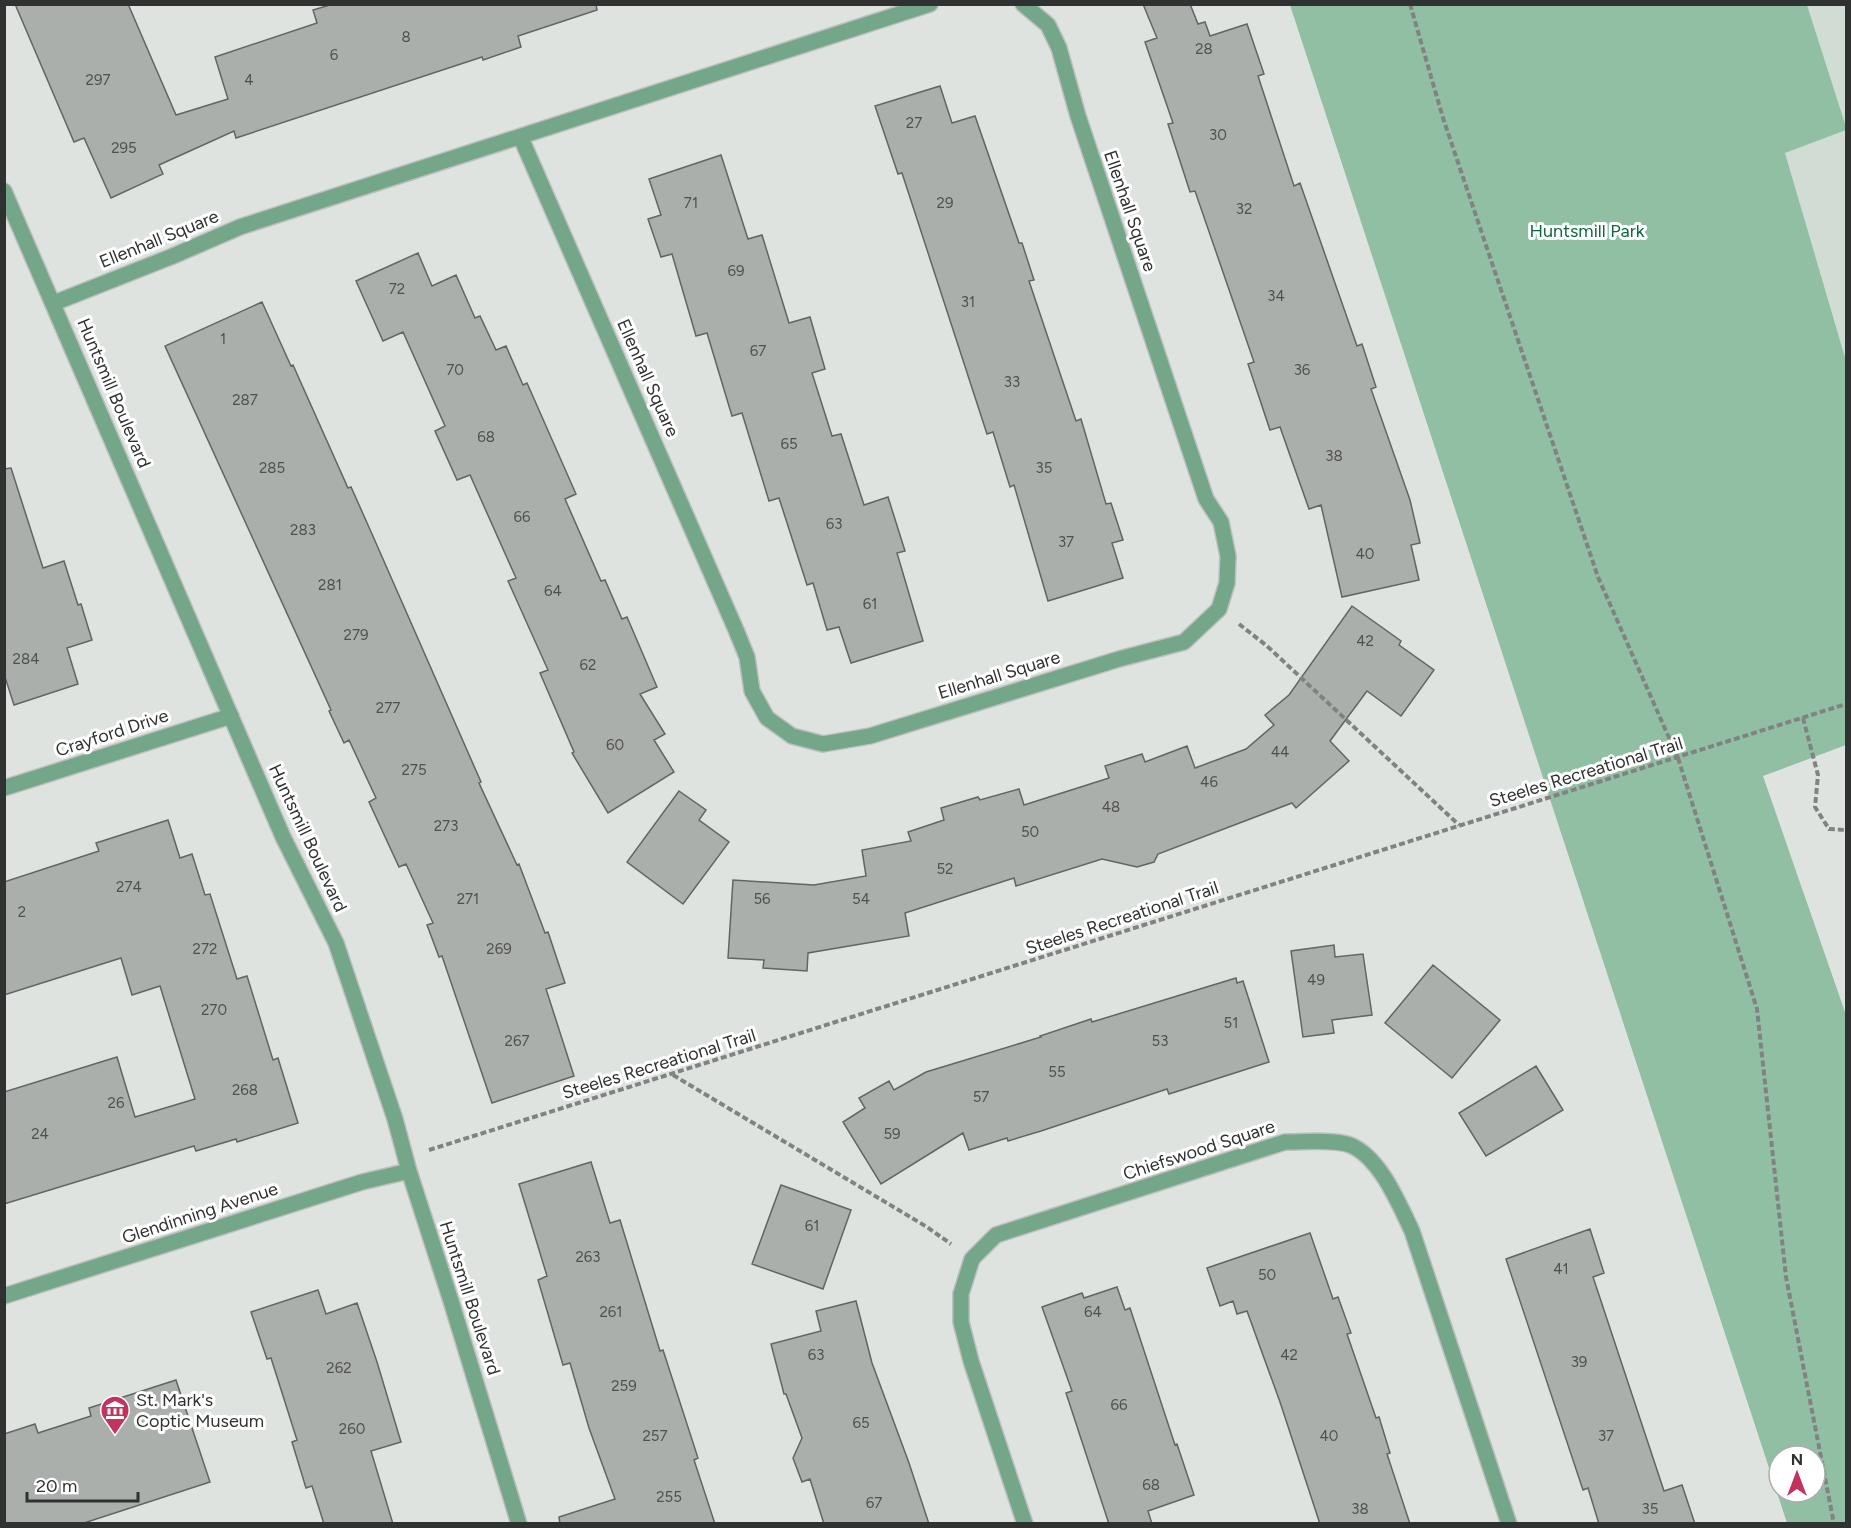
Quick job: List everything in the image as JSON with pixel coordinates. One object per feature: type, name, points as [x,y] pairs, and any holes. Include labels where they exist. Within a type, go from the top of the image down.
[{"type":"street","name":"Ellenhall Square","points":[[54,303],[240,227],[930,4]]},
{"type":"street","name":"Ellenhall Square","points":[[521,138],[736,630],[747,657],[752,691],[767,718],[792,736],[823,744],[870,736],[1119,659],[1184,642],[1219,609],[1227,583],[1228,556],[1221,522],[1206,499],[1077,116],[1059,48],[1048,25],[1023,4]]},
{"type":"street","name":"Huntsmill Boulevard","points":[[4,190],[283,837],[336,943],[395,1119],[519,1524]]},
{"type":"street","name":"Crayford Drive","points":[[4,788],[231,716]]},
{"type":"street","name":"Chiefswood Square","points":[[1025,1524],[971,1361],[961,1322],[962,1294],[972,1259],[996,1235],[1285,1142],[1317,1141],[1350,1145],[1371,1160],[1397,1200],[1412,1231],[1509,1524]]},
{"type":"street","name":"Glendinning Avenue","points":[[4,1296],[362,1182],[407,1164]]},
{"type":"path","points":[[1410,4],[1443,118],[1598,577],[1678,758],[1758,1009],[1786,1276],[1834,1524]]},
{"type":"path","points":[[1219,609],[1267,646],[1459,825]]},
{"type":"path","name":"Steeles Recreational Trail","points":[[407,1164],[672,1074],[1846,704]]},
{"type":"path","points":[[1803,718],[1818,775],[1815,807],[1829,829],[1846,830]]},
{"type":"path","points":[[672,1074],[927,1227],[972,1259]]},
{"type":"shaded area","points":[[1807,5],[1846,5],[1846,127]]},
{"type":"shaded area","points":[[1846,130],[1846,361],[1785,153]]},
{"type":"green space","name":"Huntsmill Park","points":[[1290,5],[1807,5],[1846,127],[1846,130],[1785,153],[1846,361],[1846,745],[1763,776],[1846,1015],[1846,1523],[1787,1523],[1781,1504],[1827,1504],[1827,1444],[1767,1444],[1767,1462]]},
{"type":"building","points":[[15,4],[128,4],[176,115],[228,99],[215,57],[317,23],[313,10],[333,4],[596,4],[597,10],[518,36],[521,47],[483,60],[482,57],[236,138],[234,131],[159,165],[163,174],[111,198],[84,138],[74,142]]},
{"type":"building","points":[[1143,4],[1190,4],[1198,24],[1205,22],[1210,36],[1247,24],[1264,74],[1258,76],[1294,186],[1300,183],[1357,346],[1362,344],[1376,387],[1371,389],[1410,500],[1420,543],[1411,545],[1419,580],[1342,597],[1321,505],[1309,509],[1280,427],[1270,430],[1248,364],[1254,362],[1195,191],[1190,192],[1168,124],[1173,123],[1145,42],[1157,38]]},
{"type":"building","points":[[940,86],[952,123],[975,116],[1019,243],[1022,243],[1034,280],[1029,281],[1076,421],[1081,419],[1106,504],[1111,503],[1123,540],[1112,543],[1123,578],[1048,601],[1014,485],[1010,487],[993,432],[987,434],[902,173],[898,174],[875,106]]},
{"type":"building","points":[[721,155],[748,239],[762,235],[789,323],[810,317],[825,369],[812,373],[832,436],[841,434],[864,505],[888,497],[905,551],[897,553],[923,641],[851,663],[839,627],[827,630],[813,583],[807,585],[779,498],[769,501],[742,413],[732,416],[707,333],[696,336],[672,254],[661,257],[648,219],[661,215],[649,179]]},
{"type":"building","points":[[418,253],[432,286],[456,275],[475,318],[480,316],[496,350],[506,346],[523,385],[527,383],[576,494],[565,499],[601,581],[605,580],[622,619],[627,617],[657,687],[640,694],[665,734],[654,740],[674,772],[608,813],[572,753],[574,752],[540,673],[548,670],[508,581],[516,578],[470,475],[457,480],[435,431],[445,426],[403,332],[383,341],[356,281]]},
{"type":"building","points":[[262,302],[348,488],[351,487],[481,782],[479,783],[517,865],[519,864],[545,933],[548,932],[565,983],[546,989],[574,1076],[492,1103],[442,956],[439,957],[427,925],[433,923],[406,864],[399,867],[369,802],[376,798],[349,740],[344,743],[329,711],[331,710],[165,346]]},
{"type":"building","points":[[11,468],[43,568],[64,561],[92,640],[67,648],[78,684],[14,705],[4,674],[4,469]]},
{"type":"building","points":[[1352,606],[1401,641],[1399,645],[1434,670],[1401,716],[1367,691],[1330,741],[1349,761],[1296,808],[1292,803],[1158,854],[1154,862],[1137,867],[1102,859],[1016,886],[1014,878],[905,913],[909,936],[808,953],[807,971],[763,968],[764,960],[728,958],[733,880],[814,885],[866,876],[862,850],[911,841],[908,832],[944,820],[941,808],[978,797],[980,800],[1019,789],[1024,805],[1109,778],[1105,766],[1142,754],[1145,762],[1187,746],[1195,768],[1246,749],[1274,725],[1265,715],[1289,695]]},
{"type":"building","points":[[679,791],[706,810],[699,820],[729,842],[683,904],[627,862]]},
{"type":"building","points":[[168,820],[180,858],[192,854],[205,895],[210,894],[237,979],[247,976],[273,1060],[278,1058],[298,1123],[237,1142],[236,1139],[196,1151],[194,1146],[4,1204],[4,1092],[117,1057],[135,1117],[195,1099],[160,986],[132,995],[121,958],[4,995],[4,882],[99,851],[96,843]]},
{"type":"building","points":[[1334,945],[1335,957],[1363,954],[1372,1015],[1332,1020],[1334,1033],[1303,1037],[1291,951]]},
{"type":"building","points":[[1433,965],[1500,1020],[1452,1078],[1385,1023]]},
{"type":"building","points":[[1236,978],[1237,983],[1243,981],[1269,1062],[1169,1094],[1167,1089],[1008,1141],[1007,1138],[969,1150],[963,1133],[881,1184],[843,1122],[865,1108],[859,1098],[889,1081],[894,1090],[926,1072],[1041,1037],[1091,1019],[1092,1022]]},
{"type":"building","points":[[1536,1066],[1563,1110],[1486,1156],[1459,1113]]},
{"type":"building","points":[[591,1162],[610,1223],[620,1220],[660,1351],[663,1350],[698,1458],[694,1460],[715,1524],[560,1524],[559,1517],[615,1499],[589,1428],[570,1363],[563,1365],[538,1280],[547,1276],[519,1184]]},
{"type":"building","points":[[781,1185],[851,1210],[823,1289],[752,1264]]},
{"type":"building","points":[[1590,1229],[1604,1273],[1593,1277],[1664,1491],[1682,1485],[1695,1524],[1599,1524],[1588,1488],[1583,1490],[1506,1259]]},
{"type":"building","points":[[1310,1233],[1333,1299],[1338,1297],[1351,1333],[1347,1334],[1376,1418],[1379,1417],[1390,1453],[1387,1454],[1410,1524],[1320,1524],[1247,1311],[1237,1314],[1233,1301],[1220,1306],[1207,1268]]},
{"type":"building","points":[[1117,1287],[1125,1310],[1130,1308],[1194,1495],[1148,1511],[1152,1524],[1109,1524],[1066,1393],[1072,1391],[1042,1307],[1082,1293],[1084,1298]]},
{"type":"building","points":[[318,1290],[326,1314],[357,1303],[377,1362],[401,1442],[371,1451],[393,1524],[324,1524],[312,1486],[306,1488],[292,1442],[297,1440],[271,1358],[267,1359],[251,1312]]},
{"type":"building","points":[[856,1301],[872,1363],[929,1524],[824,1524],[810,1479],[802,1482],[793,1458],[802,1438],[786,1394],[784,1394],[771,1344],[821,1331],[816,1311]]},
{"type":"building","points":[[176,1380],[210,1482],[81,1524],[4,1524],[4,1434],[35,1424],[38,1433],[91,1416],[89,1408]]},
{"type":"place","name":"St. Mark's Coptic Museum","points":[[115,1436]]}]
